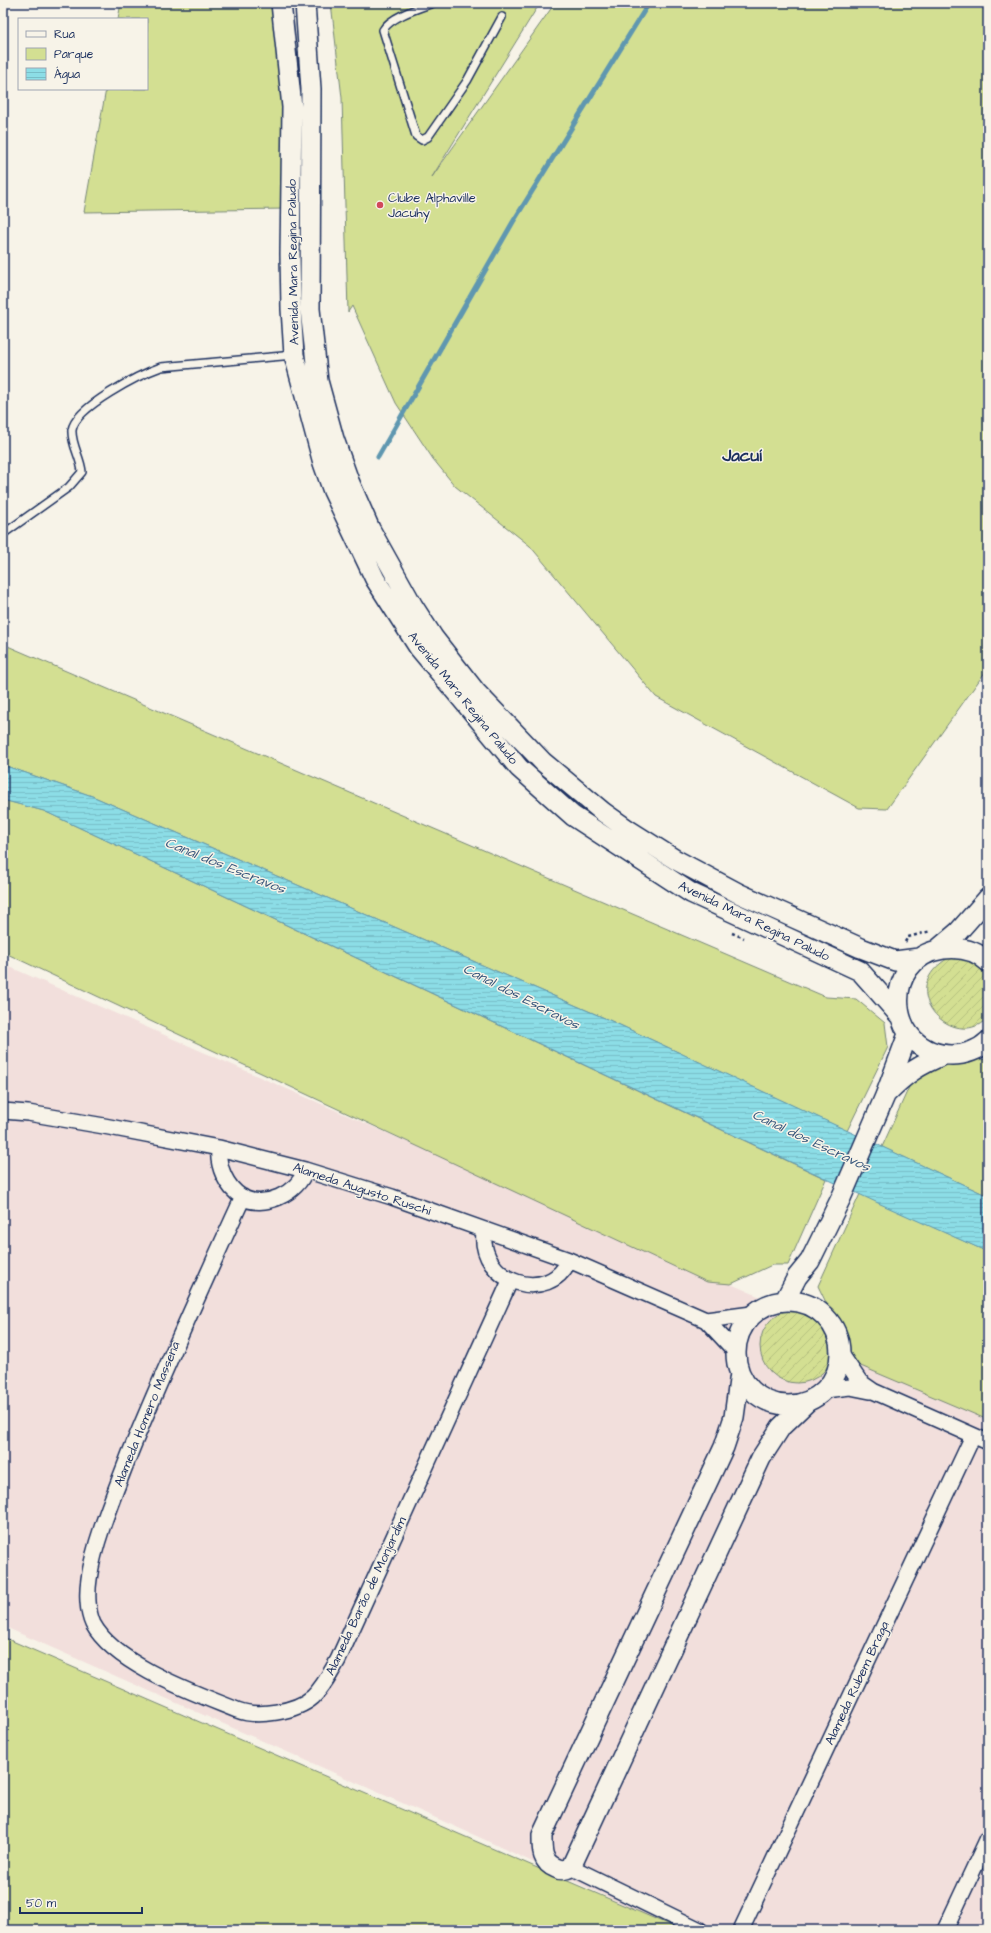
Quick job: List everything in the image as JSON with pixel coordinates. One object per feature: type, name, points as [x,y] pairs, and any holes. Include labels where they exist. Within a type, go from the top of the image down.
[{"type":"street","name":"Avenida Mara Regina Paludo","points":[[280,3],[292,107],[290,254],[294,355],[323,464],[375,579],[419,648],[519,768],[573,816],[692,893],[860,971],[899,1015]]},
{"type":"street","name":"Avenida Mara Regina Paludo","points":[[305,3],[311,89],[310,309],[318,380],[334,439],[349,481],[377,542],[413,606],[433,637],[476,692],[542,762],[603,812],[676,860],[738,893],[861,948],[895,961],[919,958]]},
{"type":"street","points":[[987,1043],[972,1051],[958,1055],[944,1055],[930,1051],[918,1044],[908,1034],[899,1015],[898,1003],[899,990],[903,978],[919,958],[938,949],[958,932],[988,898]]},
{"type":"street","points":[[938,949],[963,949],[974,952],[988,962]]},
{"type":"street","points":[[785,1300],[797,1277],[810,1261],[841,1198],[885,1096],[908,1034]]},
{"type":"street","points":[[885,1096],[910,1072],[922,1063],[944,1055]]},
{"type":"street","name":"Alameda Augusto Ruschi","points":[[3,1111],[28,1113],[104,1126],[219,1148],[305,1170],[392,1197],[569,1260],[706,1320],[735,1351]]},
{"type":"street","points":[[219,1148],[219,1160],[224,1176],[233,1190],[243,1197],[262,1201],[281,1197],[292,1190],[301,1180],[305,1170]]},
{"type":"street","name":"Alameda Homero Massena","points":[[104,1637],[93,1623],[88,1604],[89,1579],[99,1538],[123,1471],[163,1372],[243,1197]]},
{"type":"street","points":[[484,1231],[485,1251],[490,1262],[510,1280],[528,1285],[541,1283],[565,1269],[569,1260]]},
{"type":"street","points":[[804,1302],[810,1261]]},
{"type":"street","name":"Alameda Barão de Monjardim","points":[[104,1637],[115,1649],[136,1664],[172,1682],[242,1711],[269,1714],[293,1707],[311,1699],[325,1684],[338,1660],[510,1280]]},
{"type":"street","points":[[740,1373],[734,1417],[724,1447],[542,1836],[543,1854],[549,1865],[560,1870],[566,1870],[570,1867],[762,1458],[781,1427],[807,1402],[825,1390],[833,1380],[839,1367],[841,1354],[839,1337],[831,1322],[820,1310],[804,1302],[785,1300],[767,1304],[752,1314],[740,1331],[735,1351],[740,1373],[748,1387],[760,1397],[775,1404],[791,1405],[807,1402]]},
{"type":"street","points":[[706,1320],[752,1314]]},
{"type":"street","points":[[841,1354],[860,1382],[873,1392]]},
{"type":"street","points":[[825,1390],[850,1387],[873,1392],[988,1442]]},
{"type":"street","name":"Alameda Rubem Braga","points":[[741,1930],[973,1436]]},
{"type":"street","points":[[945,1930],[988,1838]]},
{"type":"street","points":[[570,1867],[700,1930]]},
{"type":"lane","points":[[433,3],[420,7],[392,20],[385,25],[382,30],[416,136],[422,140],[428,137],[467,81],[502,16]]},
{"type":"lane","points":[[3,534],[69,487],[78,478],[82,472],[81,462],[72,437],[72,428],[88,409],[106,395],[147,372],[161,367],[294,355]]},
{"type":"path","points":[[727,930],[748,940]]},
{"type":"path","points":[[895,961],[908,938],[934,930]]},
{"type":"shaded area","points":[[3,964],[988,1397],[988,1930],[678,1930],[481,1838],[3,1626]]},
{"type":"green space","points":[[121,3],[272,3],[282,61],[285,209],[84,212],[106,90],[148,90],[148,18],[118,18]]},
{"type":"green space","points":[[331,3],[540,3],[432,177],[555,3],[988,3],[988,668],[887,809],[859,808],[656,697],[530,546],[455,486],[433,459],[396,403],[352,306],[348,312],[342,98]]},
{"type":"green space","points":[[3,644],[826,997],[856,999],[885,1023],[888,1047],[847,1131],[609,1020],[92,796],[3,765]]},
{"type":"green space","points":[[3,800],[44,811],[826,1179],[788,1265],[772,1265],[731,1284],[707,1282],[3,952]]},
{"type":"green space","points":[[952,956],[988,965],[988,1017],[975,1026],[960,1028],[946,1023],[934,1013],[927,1000],[926,985],[934,970]]},
{"type":"green space","points":[[988,1059],[988,1196],[882,1147],[919,1065]]},
{"type":"green space","points":[[860,1194],[988,1252],[988,1420],[856,1364],[818,1286]]},
{"type":"green space","points":[[790,1309],[804,1309],[818,1315],[828,1325],[834,1339],[832,1360],[828,1367],[818,1377],[804,1383],[790,1383],[776,1377],[766,1367],[760,1353],[760,1339],[766,1325],[776,1315]]},
{"type":"green space","points":[[3,1637],[681,1930],[3,1930]]},
{"type":"water","name":"Canal dos Escravos","points":[[3,765],[92,796],[609,1020],[988,1196],[988,1252],[878,1203],[44,811],[3,800]]},
{"type":"waterway","points":[[378,457],[513,222],[649,3]]},
{"type":"place","name":"Clube Alphaville Jacuhy","points":[[380,205]]},
{"type":"district","name":"Jacuí","points":[[742,456]]}]
